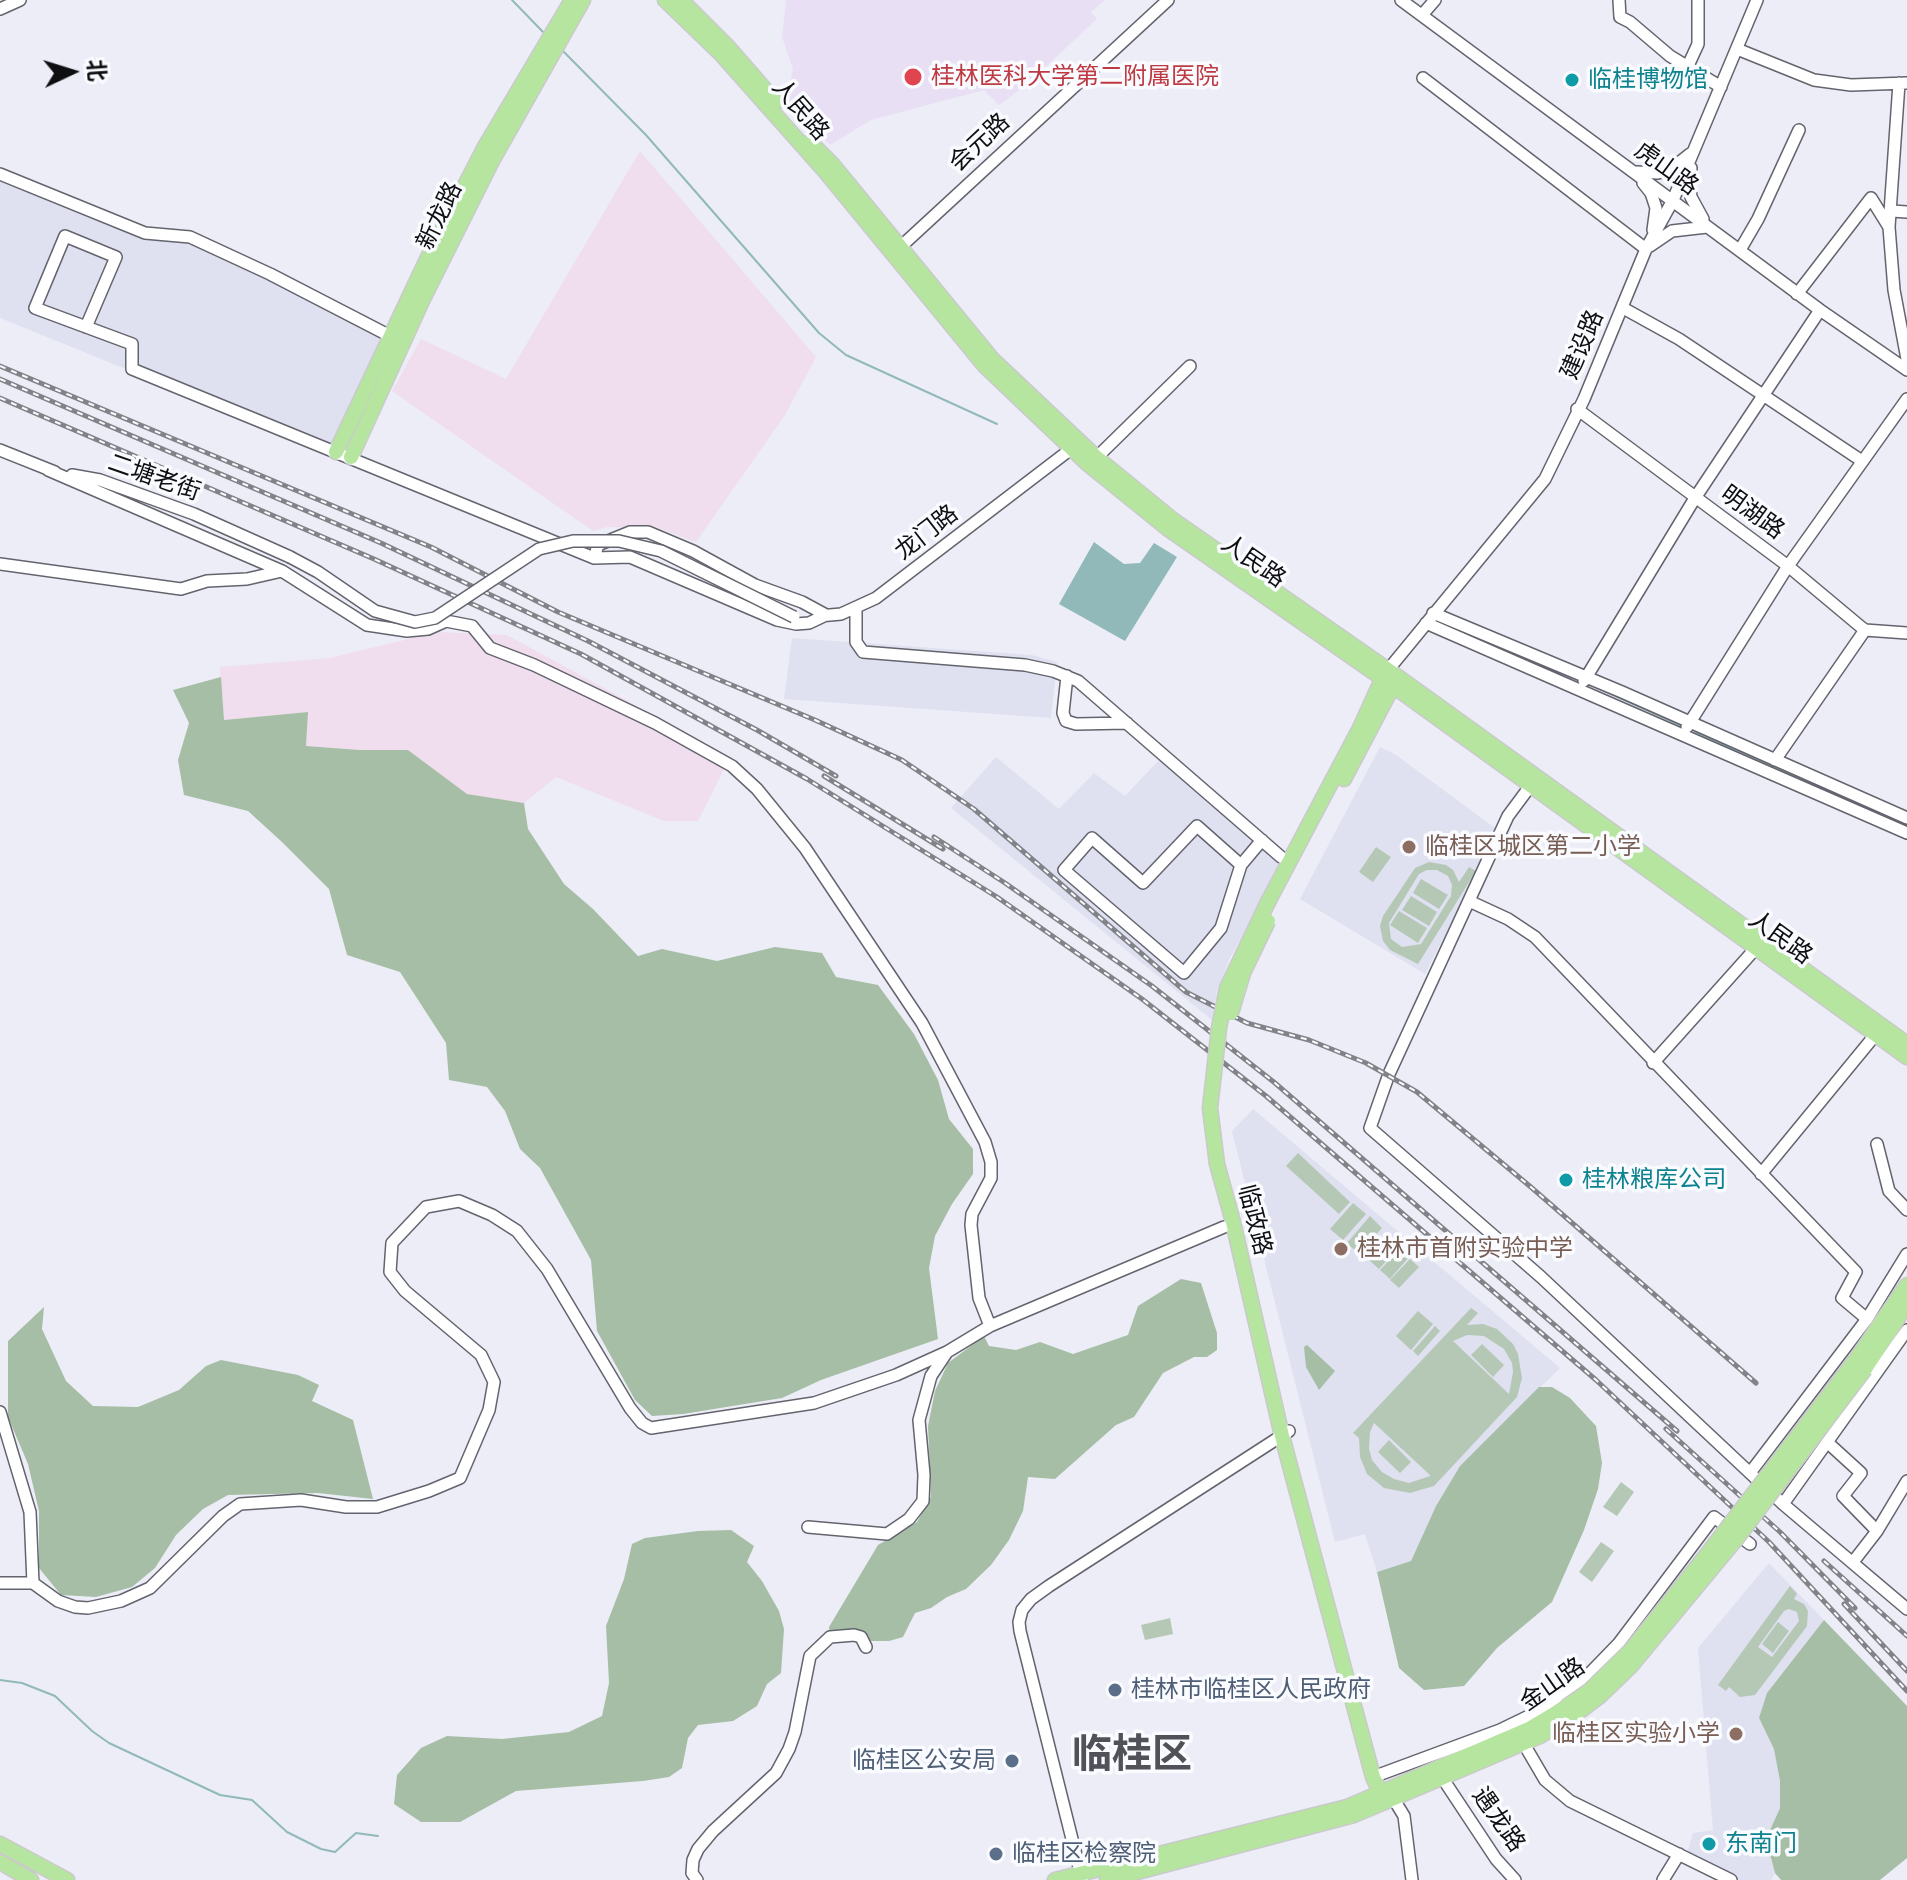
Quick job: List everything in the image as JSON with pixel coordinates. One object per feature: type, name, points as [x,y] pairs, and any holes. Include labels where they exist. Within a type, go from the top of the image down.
[{"type":"main road","name":"新龙路","points":[[351,457],[422,301],[493,159],[570,10],[583,0]]},
{"type":"main road","name":"人民路","points":[[665,0],[742,77],[992,359],[1093,462],[1167,528],[1390,677],[1907,1044]]},
{"type":"main road","name":"人民路","points":[[681,0],[750,71],[832,164],[985,366],[1071,449],[1093,462]]},
{"type":"main road","name":"新龙路","points":[[336,452],[390,336],[486,145],[549,52]]},
{"type":"main road","name":"人民路","points":[[1390,677],[1531,785],[1907,1057]]},
{"type":"main road","name":"临政路","points":[[1383,1789],[1286,1434],[1236,1236],[1210,1108],[1227,988],[1360,728],[1390,677]]},
{"type":"main road","name":"金山路","points":[[1860,1365],[1907,1285]]},
{"type":"main road","name":"金山路","points":[[1055,1880],[1081,1877],[1347,1807],[1383,1789],[1540,1736],[1571,1710],[1600,1696],[1630,1667],[1737,1538],[1907,1304]]},
{"type":"main road","name":"金山路","points":[[1107,1880],[1354,1815],[1383,1789]]},
{"type":"main road","points":[[0,1844],[67,1880]]},
{"type":"main road","points":[[0,1862],[31,1880]]},
{"type":"street","points":[[0,9],[20,0]]},
{"type":"street","name":"会元路","points":[[896,251],[1168,0]]},
{"type":"street","name":"虎山路","points":[[1401,0],[1797,294],[1907,370]]},
{"type":"street","points":[[1422,15],[1435,0]]},
{"type":"street","points":[[1619,0],[1620,17],[1626,18],[1687,68],[1721,87]]},
{"type":"street","points":[[1687,68],[1698,47],[1698,0]]},
{"type":"street","name":"建设路","points":[[1390,677],[1429,618],[1545,479],[1623,308],[1646,249],[1673,200],[1757,0]]},
{"type":"street","points":[[1737,49],[1814,80],[1851,85],[1903,83],[1889,227]]},
{"type":"street","points":[[1423,78],[1646,249]]},
{"type":"street","points":[[1740,250],[1758,219],[1799,130]]},
{"type":"street","points":[[1634,172],[1647,174],[1670,170],[1683,162],[1695,148]]},
{"type":"street","points":[[1646,249],[1672,231],[1708,227],[1691,197],[1689,178],[1695,148]]},
{"type":"street","points":[[1634,172],[1651,193],[1656,208],[1646,249]]},
{"type":"street","points":[[0,174],[145,233],[190,237],[390,336]]},
{"type":"street","points":[[1797,294],[1871,198],[1889,227],[1901,290],[1907,359]]},
{"type":"street","points":[[1892,211],[1907,212]]},
{"type":"street","points":[[86,327],[116,257],[65,236],[35,308],[86,327],[132,344],[132,369],[594,558],[630,557],[777,620],[809,623],[826,615]]},
{"type":"street","points":[[1623,308],[1679,339],[1862,461]]},
{"type":"street","points":[[1583,683],[1695,498],[1820,310]]},
{"type":"street","points":[[1093,462],[1190,366]]},
{"type":"street","points":[[1686,728],[1788,566],[1907,399]]},
{"type":"street","name":"明湖路","points":[[1577,409],[1788,566],[1865,630]]},
{"type":"street","name":"龙门路","points":[[794,617],[856,609],[894,586],[1071,449]]},
{"type":"street","name":"二塘老街","points":[[0,450],[48,470],[100,480],[194,514],[318,572],[375,611],[415,622],[435,618],[539,549],[573,541],[619,541],[661,551],[794,617]]},
{"type":"street","points":[[48,470],[282,571],[367,625],[407,631],[428,629],[446,621],[472,626],[490,648],[534,665],[655,723],[732,766],[757,789],[805,848],[922,1023],[985,1142],[991,1162],[991,1178],[972,1214],[971,1225],[979,1298],[990,1326]]},
{"type":"street","points":[[594,558],[598,545],[630,532],[648,532],[693,551],[755,585],[802,602],[826,615]]},
{"type":"street","points":[[0,564],[181,589],[207,581],[247,579],[282,571]]},
{"type":"street","points":[[856,609],[856,645],[863,652],[1011,663],[1078,681],[1281,857]]},
{"type":"street","points":[[1429,618],[1686,728],[1907,833]]},
{"type":"street","points":[[1775,760],[1865,630],[1907,633]]},
{"type":"street","points":[[1067,676],[1063,713],[1066,721],[1076,724],[1127,723]]},
{"type":"street","points":[[1686,728],[1775,760],[1907,818]]},
{"type":"street","points":[[1531,785],[1508,816],[1389,1074],[1370,1128],[1541,1277],[1783,1504],[1907,1609]]},
{"type":"street","points":[[1848,807],[1853,795]]},
{"type":"street","points":[[1241,865],[1197,826],[1143,883],[1092,838],[1064,870],[1184,973],[1221,928],[1241,865],[1262,840]]},
{"type":"street","points":[[1469,901],[1526,929],[1856,1272],[1842,1298],[1867,1319]]},
{"type":"street","points":[[1653,1063],[1756,948]]},
{"type":"street","points":[[1761,1174],[1876,1034]]},
{"type":"street","points":[[1877,1144],[1889,1191],[1907,1210]]},
{"type":"street","points":[[0,1583],[33,1583],[64,1605],[88,1608],[121,1601],[150,1588],[223,1516],[240,1504],[301,1500],[346,1507],[377,1507],[460,1478],[489,1410],[494,1382],[481,1355],[405,1291],[390,1272],[392,1243],[426,1207],[459,1201],[492,1215],[517,1231],[547,1269],[630,1408],[642,1423],[651,1428],[814,1403],[896,1375],[947,1352],[990,1326],[1224,1227]]},
{"type":"street","points":[[1750,1473],[1867,1319],[1907,1254]]},
{"type":"street","points":[[1783,1504],[1907,1330]]},
{"type":"street","points":[[808,1527],[887,1534],[909,1519],[923,1501],[919,1420],[931,1376],[947,1352]]},
{"type":"street","points":[[0,1412],[30,1512],[33,1583]]},
{"type":"street","points":[[1081,1877],[1020,1631],[1022,1610],[1049,1586],[1286,1434]]},
{"type":"street","points":[[1827,1442],[1861,1473],[1843,1496],[1877,1531]]},
{"type":"street","points":[[1853,1562],[1877,1531],[1907,1481]]},
{"type":"street","points":[[1412,1880],[1404,1816],[1383,1789],[1533,1714],[1588,1675],[1619,1643],[1714,1517],[1750,1544]]},
{"type":"street","points":[[697,1880],[692,1873],[698,1849],[713,1831],[776,1773],[789,1749],[810,1656],[830,1637],[854,1635],[861,1637],[866,1647]]},
{"type":"street","points":[[1528,1751],[1545,1780],[1570,1801],[1731,1880]]},
{"type":"street","name":"遇龙路","points":[[1447,1785],[1496,1859],[1515,1880]]},
{"type":"street","points":[[1663,1880],[1679,1854]]},
{"type":"shaded area","name":"桂林医科大学第二附属医院","points":[[786,0],[1104,1],[1091,12],[1097,19],[1026,85],[999,105],[984,90],[871,120],[830,145],[782,94],[789,88],[793,69],[782,37]]},
{"type":"shaded area","points":[[640,151],[816,357],[785,415],[696,542],[658,528],[607,527],[593,531],[392,391],[421,339],[506,379]]},
{"type":"shaded area","points":[[0,178],[183,240],[254,270],[385,340],[333,453],[0,318]]},
{"type":"shaded area","points":[[1094,542],[1124,564],[1140,563],[1154,543],[1177,557],[1125,641],[1059,604]]},
{"type":"shaded area","points":[[437,632],[507,635],[730,757],[698,821],[664,821],[556,777],[524,803],[467,794],[408,750],[306,746],[307,712],[224,720],[220,667],[330,658]]},
{"type":"shaded area","points":[[792,638],[1032,655],[1057,662],[1051,718],[784,699]]},
{"type":"shaded area","points":[[221,677],[224,720],[308,712],[306,746],[408,750],[467,794],[524,803],[528,829],[564,884],[638,956],[662,949],[717,961],[775,947],[822,953],[836,977],[878,985],[914,1034],[938,1080],[949,1119],[973,1149],[973,1174],[935,1236],[929,1268],[938,1339],[821,1380],[782,1398],[652,1416],[635,1400],[597,1331],[591,1260],[540,1168],[520,1149],[505,1111],[487,1087],[449,1080],[446,1043],[400,972],[347,955],[329,889],[282,842],[248,811],[184,795],[178,760],[189,723],[173,690]]},
{"type":"shaded area","name":"临桂区城区第二小学","points":[[1380,747],[1396,755],[1499,831],[1425,974],[1300,899]]},
{"type":"shaded area","points":[[996,757],[1059,809],[1094,773],[1125,796],[1159,760],[1282,866],[1230,958],[1217,991],[1212,1020],[951,808]]},
{"type":"shaded area","points":[[1376,847],[1391,857],[1373,882],[1359,872]]},
{"type":"shaded area","points":[[1429,862],[1446,865],[1453,870],[1459,882],[1469,867],[1476,871],[1418,964],[1390,950],[1383,941],[1380,926],[1383,916],[1415,868]],"holes":[[[1437,870],[1448,876],[1452,885],[1451,896],[1421,944],[1402,947],[1391,939],[1389,923],[1419,874]]]},
{"type":"shaded area","points":[[1421,879],[1448,895],[1439,909],[1413,893]]},
{"type":"shaded area","points":[[1411,896],[1437,912],[1429,926],[1402,910]]},
{"type":"shaded area","points":[[1399,911],[1427,928],[1418,943],[1390,925]]},
{"type":"shaded area","name":"桂林市首附实验中学","points":[[1253,1109],[1560,1368],[1460,1466],[1436,1506],[1411,1561],[1377,1572],[1365,1534],[1335,1542],[1232,1131]]},
{"type":"shaded area","points":[[1298,1153],[1350,1202],[1339,1214],[1286,1166]]},
{"type":"shaded area","points":[[1353,1203],[1366,1214],[1343,1240],[1330,1229]]},
{"type":"shaded area","points":[[1370,1216],[1382,1228],[1359,1254],[1347,1243]]},
{"type":"shaded area","points":[[1389,1239],[1398,1248],[1379,1269],[1369,1260]]},
{"type":"shaded area","points":[[1400,1249],[1409,1257],[1390,1279],[1380,1270]]},
{"type":"shaded area","points":[[1410,1259],[1419,1267],[1399,1288],[1390,1280]]},
{"type":"shaded area","points":[[1181,1279],[1201,1283],[1217,1333],[1217,1350],[1207,1357],[1194,1357],[1163,1373],[1134,1417],[1116,1425],[1055,1479],[1028,1477],[1023,1511],[1009,1540],[991,1565],[966,1589],[915,1613],[903,1637],[871,1641],[855,1635],[830,1637],[829,1627],[878,1545],[917,1522],[931,1497],[928,1426],[935,1391],[948,1363],[984,1336],[989,1346],[1016,1350],[1040,1342],[1073,1354],[1128,1335],[1138,1306]]},
{"type":"shaded area","points":[[44,1307],[42,1329],[66,1381],[93,1406],[138,1407],[179,1390],[206,1366],[221,1360],[298,1375],[319,1385],[312,1401],[353,1420],[373,1499],[318,1493],[228,1495],[203,1509],[176,1535],[155,1568],[132,1587],[96,1597],[61,1595],[39,1568],[39,1511],[28,1464],[8,1417],[8,1341]]},
{"type":"shaded area","points":[[1471,1308],[1478,1313],[1467,1325],[1483,1324],[1497,1329],[1513,1344],[1522,1378],[1517,1397],[1434,1486],[1410,1493],[1384,1488],[1367,1474],[1360,1457],[1359,1438],[1353,1433]],"holes":[[[1467,1335],[1484,1336],[1504,1349],[1512,1363],[1509,1394],[1453,1341]],[[1374,1423],[1430,1475],[1430,1476],[1409,1483],[1382,1472],[1372,1460],[1369,1449]]]},
{"type":"shaded area","points":[[1418,1311],[1433,1324],[1411,1350],[1396,1336]]},
{"type":"shaded area","points":[[1435,1326],[1440,1331],[1418,1356],[1413,1351]]},
{"type":"shaded area","points":[[1482,1344],[1504,1365],[1493,1377],[1471,1355]]},
{"type":"shaded area","points":[[1307,1345],[1335,1371],[1319,1390],[1306,1367],[1304,1347]]},
{"type":"shaded area","points":[[1539,1387],[1552,1387],[1570,1398],[1596,1426],[1602,1463],[1598,1489],[1584,1530],[1552,1602],[1497,1648],[1464,1686],[1424,1690],[1399,1668],[1377,1572],[1411,1561],[1436,1506],[1460,1466]]},
{"type":"shaded area","points":[[1389,1440],[1411,1462],[1400,1473],[1378,1452]]},
{"type":"shaded area","points":[[1621,1482],[1634,1492],[1617,1516],[1603,1507]]},
{"type":"shaded area","points":[[731,1530],[754,1546],[747,1562],[779,1611],[784,1629],[781,1673],[767,1684],[757,1706],[733,1721],[698,1725],[688,1738],[682,1768],[669,1777],[643,1781],[516,1791],[460,1822],[421,1822],[394,1804],[397,1775],[421,1748],[447,1736],[502,1739],[569,1732],[602,1716],[609,1683],[606,1626],[624,1579],[632,1544],[645,1538]]},
{"type":"shaded area","points":[[1601,1542],[1614,1551],[1592,1582],[1579,1572]]},
{"type":"shaded area","name":"临桂区实验小学","points":[[1769,1563],[1824,1620],[1759,1718],[1775,1749],[1780,1781],[1780,1808],[1766,1839],[1775,1873],[1771,1880],[1740,1880],[1687,1853],[1693,1833],[1713,1830],[1698,1648]]},
{"type":"shaded area","points":[[1790,1586],[1797,1594],[1794,1599],[1804,1604],[1808,1611],[1807,1626],[1755,1695],[1740,1697],[1729,1687],[1726,1691],[1718,1685]],"holes":[[[1784,1611],[1797,1612],[1799,1621],[1772,1657],[1758,1647]]]},
{"type":"shaded area","points":[[1170,1618],[1173,1634],[1145,1640],[1141,1625]]},
{"type":"shaded area","points":[[1824,1620],[1907,1706],[1907,1858],[1880,1880],[1781,1880],[1775,1873],[1766,1839],[1780,1808],[1780,1781],[1774,1749],[1759,1718],[1767,1693]]},
{"type":"shaded area","points":[[1778,1622],[1789,1631],[1773,1653],[1762,1644]]},
{"type":"waterway","points":[[512,0],[546,35]]},
{"type":"waterway","points":[[562,50],[646,135],[819,333],[846,355],[997,424]]},
{"type":"waterway","points":[[1589,684],[1682,726]]},
{"type":"waterway","points":[[1695,732],[1841,798]]},
{"type":"waterway","points":[[1857,804],[1907,826]]},
{"type":"waterway","points":[[0,1680],[22,1683],[55,1696],[109,1743],[220,1795],[252,1800],[287,1832],[321,1849],[335,1852],[356,1833],[378,1836]]},
{"type":"railway","points":[[0,366],[431,547],[558,612],[902,760],[974,809],[1186,992],[1247,1023],[1309,1040],[1366,1063],[1417,1092],[1756,1383]]},
{"type":"railway","points":[[0,379],[381,543],[588,641],[757,730],[836,776]]},
{"type":"railway","points":[[0,398],[374,559],[581,654],[807,779],[997,897],[1142,999],[1266,1096],[1596,1380],[1769,1542],[1907,1691]]},
{"type":"railway","points":[[824,776],[943,849]]},
{"type":"railway","points":[[934,837],[1152,986],[1275,1083],[1677,1431]]},
{"type":"railway","points":[[1666,1429],[1780,1532],[1855,1608]]},
{"type":"railway","points":[[1824,1561],[1907,1636]]},
{"type":"railway","points":[[1844,1604],[1907,1671]]},
{"type":"place","name":"桂林医科大学第二附属医院","points":[[913,77]]},
{"type":"place","name":"临桂博物馆","points":[[1572,80]]},
{"type":"place","name":"临桂区城区第二小学","points":[[1409,847]]},
{"type":"place","name":"桂林粮库公司","points":[[1566,1180]]},
{"type":"place","name":"桂林市首附实验中学","points":[[1341,1249]]},
{"type":"place","name":"桂林市临桂区人民政府","points":[[1115,1690]]},
{"type":"place","name":"临桂区实验小学","points":[[1736,1734]]},
{"type":"place","name":"临桂区公安局","points":[[1012,1761]]},
{"type":"place","name":"东南门","points":[[1709,1844]]},
{"type":"place","name":"临桂区检察院","points":[[996,1854]]},
{"type":"district","name":"临桂区","points":[[1132,1756]]}]
